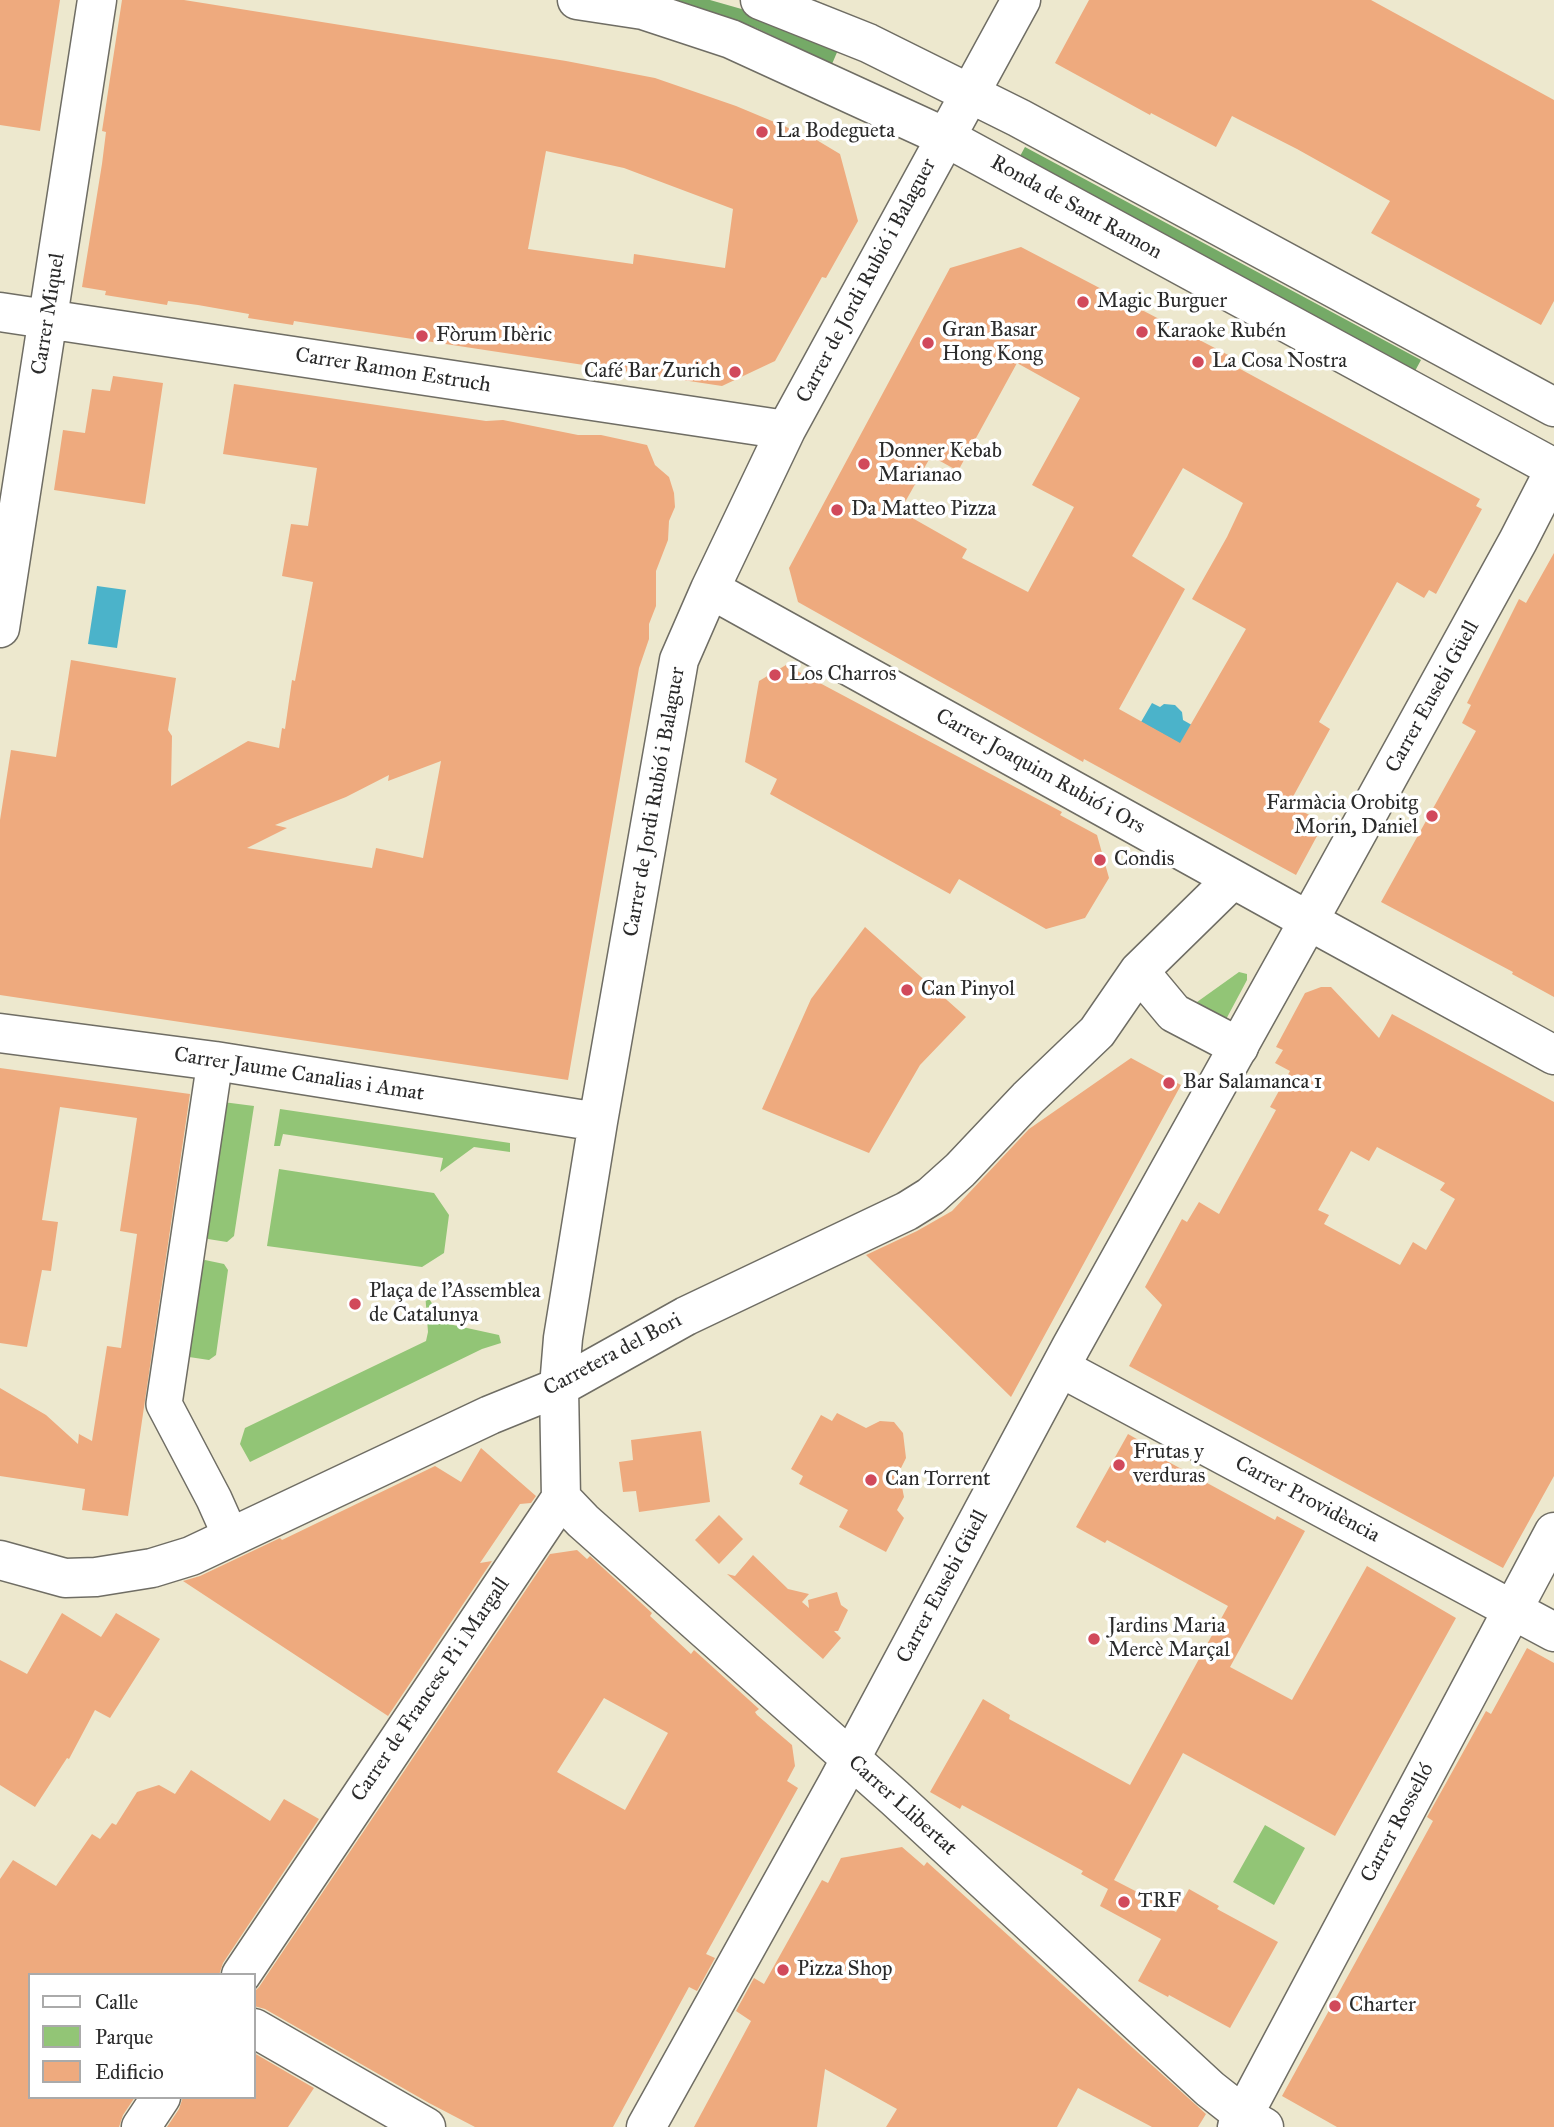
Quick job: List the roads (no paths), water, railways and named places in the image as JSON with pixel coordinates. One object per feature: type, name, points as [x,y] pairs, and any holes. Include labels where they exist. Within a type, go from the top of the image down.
[{"type":"street","name":"Carrer Miquel","points":[[0,628],[97,0]]},
{"type":"street","name":"Ronda de Sant Ramon","points":[[578,0],[643,10],[731,39],[945,137],[1554,469]]},
{"type":"street","points":[[760,0],[833,14],[868,43],[1019,118],[1554,407]]},
{"type":"street","name":"Carrer de Jordi Rubió i Balaguer","points":[[559,1387],[566,1318],[598,1122],[679,660],[786,430],[854,310],[1021,0]]},
{"type":"street","name":"Carrer Ramon Estruch","points":[[0,312],[786,430]]},
{"type":"street","name":"Carrer Eusebi Güell","points":[[646,2127],[850,1759],[1060,1368],[1512,553],[1554,469]]},
{"type":"street","name":"Carrer Joaquim Rubió i Ors","points":[[710,589],[1554,1055]]},
{"type":"street","name":"Carretera del Bori","points":[[0,1560],[65,1578],[122,1574],[191,1556],[490,1415],[559,1387],[686,1316],[872,1230],[931,1196],[960,1170],[1028,1098],[1097,1032],[1139,971],[1233,879]]},
{"type":"street","points":[[1139,971],[1174,1013],[1239,1047]]},
{"type":"street","name":"Carrer Jaume Canalias i Amat","points":[[0,1033],[215,1061],[598,1122]]},
{"type":"street","points":[[215,1061],[164,1404],[231,1537]]},
{"type":"street","name":"Carrer Providència","points":[[1060,1368],[1554,1632]]},
{"type":"street","points":[[559,1387],[561,1498]]},
{"type":"street","name":"Carrer Llibertat","points":[[561,1498],[583,1521],[850,1759],[1248,2123]]},
{"type":"street","name":"Carrer de Francesc Pi i Margall","points":[[242,1973],[561,1498]]},
{"type":"street","name":"Carrer Rosselló","points":[[1248,2123],[1554,1532]]},
{"type":"street","points":[[256,2029],[426,2127]]},
{"type":"street","points":[[141,2127],[159,2099]]},
{"type":"water","points":[[97,586],[126,590],[117,648],[88,644]]},
{"type":"water","points":[[1152,703],[1160,707],[1164,704],[1175,705],[1182,712],[1183,720],[1220,741],[1209,760],[1141,722]]},
{"type":"place","name":"La Bodegueta","points":[[762,132]]},
{"type":"place","name":"Magic Burguer","points":[[1083,302]]},
{"type":"place","name":"Karaoke Rubén","points":[[1142,332]]},
{"type":"place","name":"Fòrum Ibèric","points":[[422,336]]},
{"type":"place","name":"Gran Basar Hong Kong","points":[[928,343]]},
{"type":"place","name":"La Cosa Nostra","points":[[1198,362]]},
{"type":"place","name":"Café Bar Zurich","points":[[735,372]]},
{"type":"place","name":"Donner Kebab Marianao","points":[[864,464]]},
{"type":"place","name":"Da Matteo Pizza","points":[[837,510]]},
{"type":"place","name":"Los Charros","points":[[775,675]]},
{"type":"place","name":"Farmàcia Orobitg Morin, Daniel","points":[[1432,816]]},
{"type":"place","name":"Condis","points":[[1100,860]]},
{"type":"place","name":"Can Pinyol","points":[[907,990]]},
{"type":"place","name":"Bar Salamanca 1","points":[[1169,1083]]},
{"type":"place","name":"Plaça de l'Assemblea de Catalunya","points":[[355,1304]]},
{"type":"place","name":"Frutas y verduras","points":[[1119,1465]]},
{"type":"place","name":"Can Torrent","points":[[871,1480]]},
{"type":"place","name":"Jardins Maria Mercè Marçal","points":[[1094,1639]]},
{"type":"place","name":"TRF","points":[[1124,1902]]},
{"type":"place","name":"Pizza Shop","points":[[783,1970]]},
{"type":"place","name":"Charter","points":[[1335,2006]]}]
